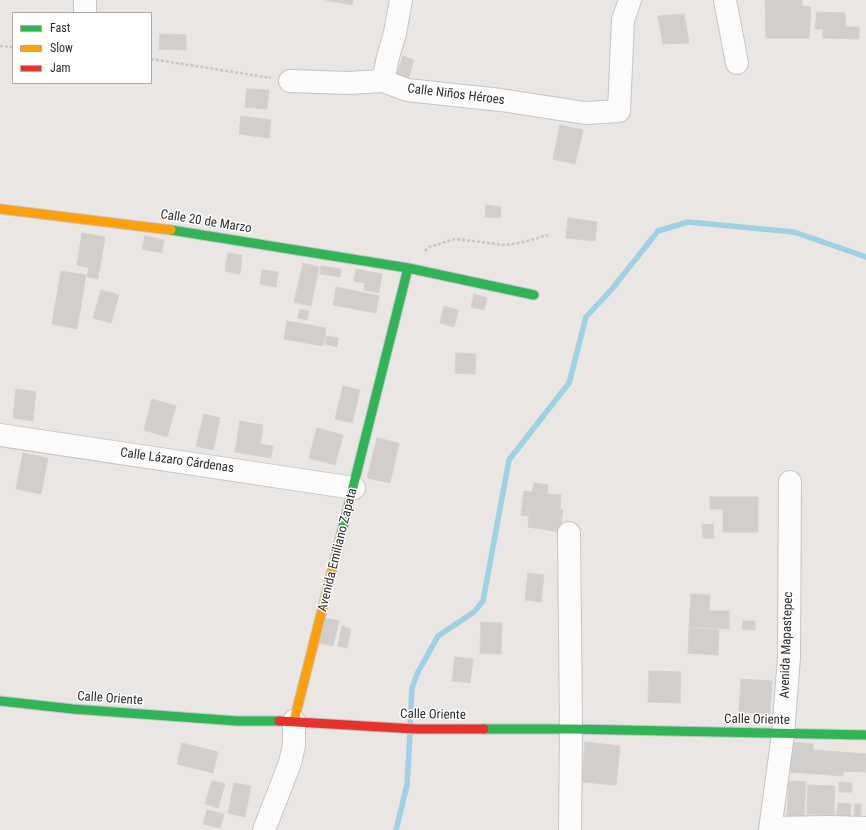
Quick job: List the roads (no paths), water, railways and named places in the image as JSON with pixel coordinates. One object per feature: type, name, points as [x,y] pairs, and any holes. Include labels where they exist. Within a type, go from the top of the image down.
[{"type":"street","points":[[85,0],[86,12]]},
{"type":"street","points":[[383,81],[395,33],[401,0]]},
{"type":"street","name":"Calle Niños Héroes","points":[[290,81],[348,83],[383,81],[407,90],[500,100],[585,113],[619,111],[623,20],[630,0]]},
{"type":"street","points":[[725,0],[737,63]]},
{"type":"street","name":"Calle 20 de Marzo","points":[[0,209],[186,232],[408,268],[534,295]]},
{"type":"street","name":"Avenida Emiliano Zapata","points":[[264,830],[290,763],[294,745],[294,721],[354,488],[408,268]]},
{"type":"street","name":"Calle Lázaro Cárdenas","points":[[0,435],[354,488]]},
{"type":"street","name":"Avenida Mapastepec","points":[[770,829],[783,734],[789,657],[790,482]]},
{"type":"street","points":[[570,533],[570,830]]},
{"type":"street","name":"Calle Oriente","points":[[0,701],[73,709],[237,722],[294,721],[416,729],[571,729],[866,735]]},
{"type":"street","points":[[770,829],[830,827],[866,828]]},
{"type":"waterway","points":[[410,725],[412,688],[417,674],[438,636],[474,612],[483,601],[509,460],[569,383],[586,317],[612,289],[658,231],[688,222],[794,232],[866,257]]},
{"type":"waterway","points":[[396,830],[407,785],[410,734]]}]
